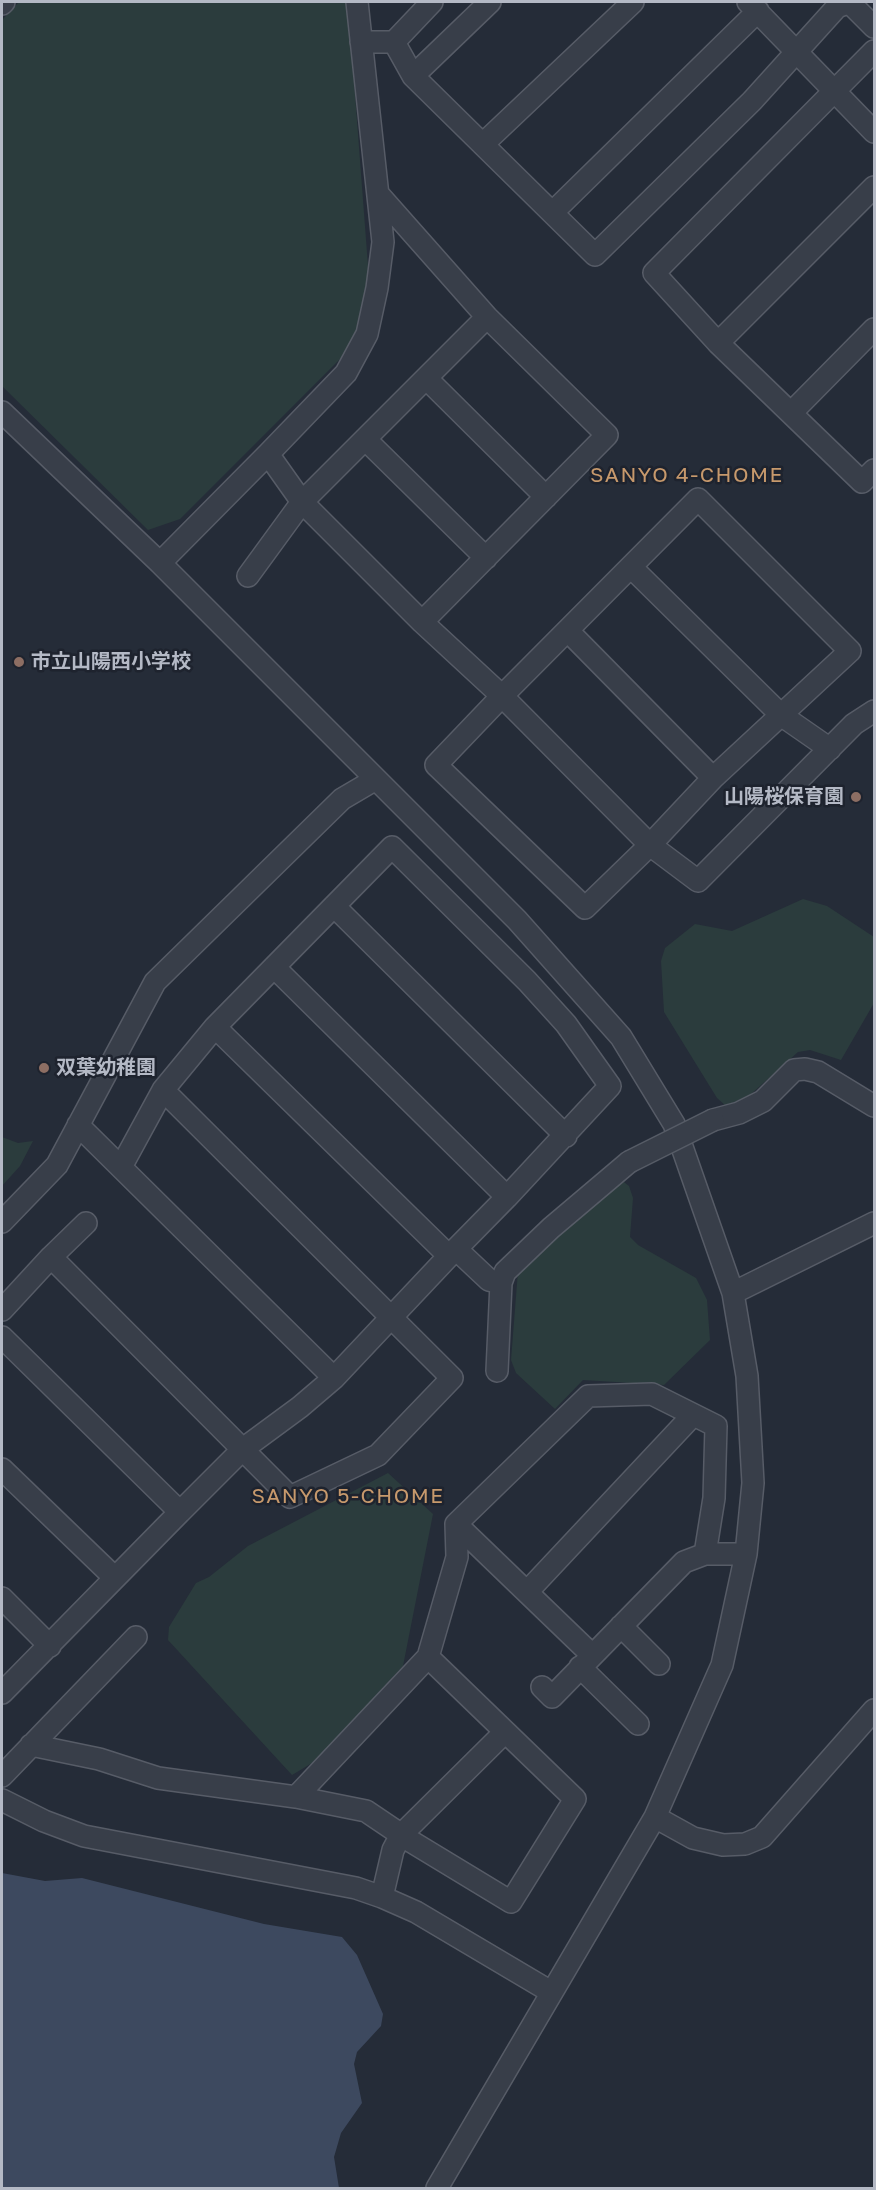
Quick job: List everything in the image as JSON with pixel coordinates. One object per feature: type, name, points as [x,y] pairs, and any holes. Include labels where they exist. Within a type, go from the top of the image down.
[{"type":"street","points":[[160,563],[346,373],[367,334],[377,288],[383,242],[357,2]]},
{"type":"street","points":[[361,42],[394,42],[432,2]]},
{"type":"street","points":[[413,76],[490,2]]},
{"type":"street","points":[[483,144],[633,2]]},
{"type":"street","points":[[394,42],[413,76],[595,255],[752,101],[837,7],[850,2],[874,27]]},
{"type":"street","points":[[553,212],[753,6],[874,132]]},
{"type":"street","points":[[874,51],[654,273],[718,343],[862,482],[874,470]]},
{"type":"street","points":[[718,343],[874,187]]},
{"type":"street","points":[[379,195],[487,317],[607,435],[422,622]]},
{"type":"street","points":[[248,576],[302,502],[487,317]]},
{"type":"street","points":[[791,413],[874,330]]},
{"type":"street","points":[[426,378],[546,497]]},
{"type":"street","points":[[2,413],[160,563],[517,920],[621,1037],[674,1124],[733,1293],[747,1376],[753,1484],[746,1554],[722,1665],[655,1817],[550,1992],[437,2188]]},
{"type":"street","points":[[365,439],[486,558]]},
{"type":"street","points":[[268,454],[302,502],[422,622],[502,696],[650,845],[698,881],[854,724],[874,711]]},
{"type":"street","points":[[698,499],[850,651],[713,778],[650,845],[585,908],[436,765],[631,567],[698,499]]},
{"type":"street","points":[[631,567],[781,715],[830,749]]},
{"type":"street","points":[[567,631],[713,778]]},
{"type":"street","points":[[2,1222],[57,1165],[155,982],[342,799],[376,779]]},
{"type":"street","points":[[2,1693],[243,1449],[300,1407],[334,1378],[452,1252],[566,1136],[610,1086],[566,1024],[528,981],[392,847],[215,1027],[163,1090],[121,1167]]},
{"type":"street","points":[[334,906],[566,1136]]},
{"type":"street","points":[[274,967],[507,1197]]},
{"type":"street","points":[[215,1027],[452,1252],[489,1280],[501,1283]]},
{"type":"street","points":[[497,1371],[501,1283],[505,1272],[551,1228],[629,1162],[713,1120],[739,1113],[763,1101],[794,1070],[805,1069],[818,1072],[874,1104]]},
{"type":"street","points":[[51,1257],[290,1497],[378,1455],[452,1378],[163,1090]]},
{"type":"street","points":[[78,1125],[334,1378]]},
{"type":"street","points":[[2,1310],[51,1257],[87,1223]]},
{"type":"street","points":[[733,1293],[874,1223]]},
{"type":"street","points":[[2,1337],[180,1512]]},
{"type":"street","points":[[296,1797],[428,1657],[457,1557],[456,1524],[588,1396],[652,1394],[716,1426],[714,1498],[705,1554]]},
{"type":"street","points":[[527,1592],[693,1415]]},
{"type":"street","points":[[2,1469],[115,1578]]},
{"type":"street","points":[[456,1524],[527,1592],[638,1724]]},
{"type":"street","points":[[542,1687],[552,1697],[684,1562],[705,1554],[746,1554]]},
{"type":"street","points":[[2,1598],[50,1646]]},
{"type":"street","points":[[621,1626],[659,1664]]},
{"type":"street","points":[[2,1776],[136,1637]]},
{"type":"street","points":[[31,1745],[99,1759],[158,1778],[296,1797],[366,1811],[511,1902],[575,1799],[428,1657]]},
{"type":"street","points":[[655,1817],[693,1838],[723,1845],[745,1844],[762,1837],[874,1710]]},
{"type":"street","points":[[382,1897],[393,1850],[401,1835],[506,1732]]},
{"type":"street","points":[[2,1800],[44,1821],[84,1836],[356,1888],[382,1897],[416,1912],[550,1992]]},
{"type":"shaded area","points":[[19,2],[348,2],[369,279],[364,316],[343,356],[180,519],[148,530],[2,386],[2,20]]},
{"type":"shaded area","points":[[803,899],[827,906],[874,937],[874,1003],[841,1060],[810,1050],[798,1052],[750,1095],[726,1106],[717,1098],[664,1012],[661,961],[665,948],[695,924],[732,931]]},
{"type":"shaded area","points":[[2,1137],[18,1143],[33,1141],[20,1166],[2,1186]]},
{"type":"shaded area","points":[[620,1179],[629,1186],[633,1198],[630,1237],[638,1245],[696,1278],[707,1300],[710,1340],[664,1385],[583,1380],[555,1409],[516,1373],[511,1360],[518,1271]]},
{"type":"shaded area","points":[[388,1473],[433,1514],[403,1666],[317,1760],[292,1775],[168,1640],[169,1627],[196,1583],[209,1577],[248,1546]]},
{"type":"water","points":[[2,1873],[45,1881],[82,1878],[264,1924],[342,1937],[357,1955],[383,2014],[381,2026],[357,2052],[354,2064],[362,2103],[341,2133],[334,2157],[339,2188],[2,2188]]},
{"type":"place","name":"市立山陽西小学校","points":[[19,662]]},
{"type":"place","name":"山陽桜保育園","points":[[856,797]]},
{"type":"place","name":"双葉幼稚園","points":[[44,1068]]},
{"type":"district","name":"SANYO 4-CHOME","points":[[687,475]]},
{"type":"district","name":"SANYO 5-CHOME","points":[[348,1496]]}]
